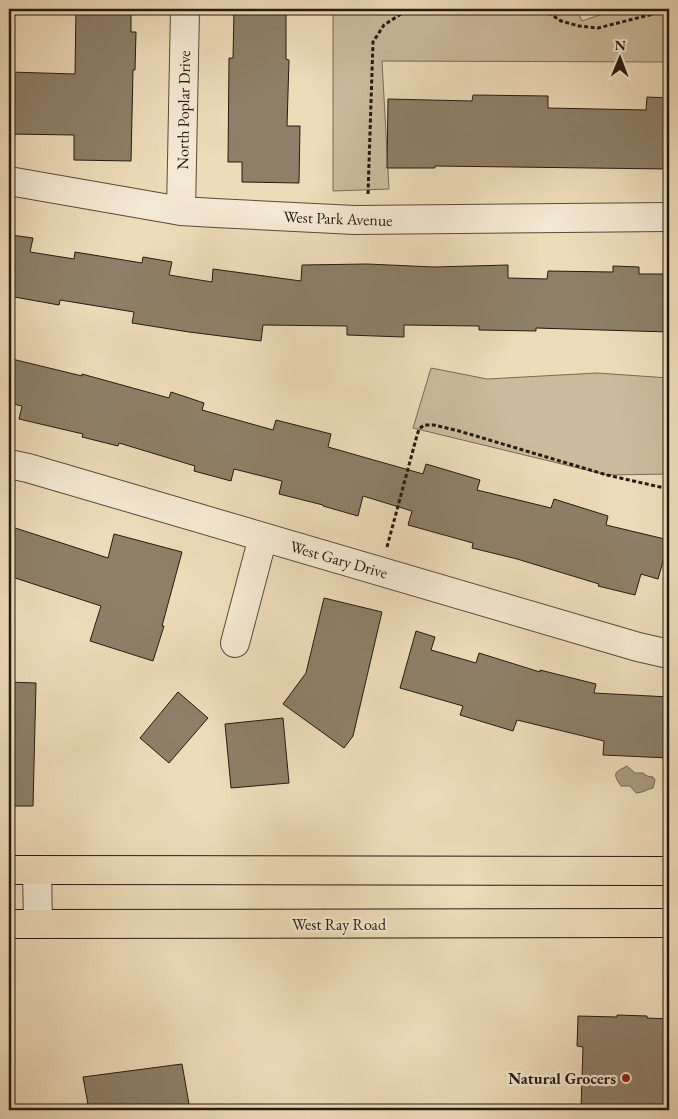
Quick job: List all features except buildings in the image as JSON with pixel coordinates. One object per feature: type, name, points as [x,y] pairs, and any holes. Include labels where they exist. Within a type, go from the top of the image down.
[{"type":"main road","points":[[9,870],[669,870]]},
{"type":"main road","name":"West Ray Road","points":[[9,924],[669,923]]},
{"type":"street","name":"North Poplar Drive","points":[[181,211],[185,9]]},
{"type":"street","name":"West Park Avenue","points":[[9,181],[181,211],[371,220],[669,217]]},
{"type":"street","name":"West Gary Drive","points":[[9,464],[638,647],[669,654]]},
{"type":"street","points":[[235,643],[263,537]]},
{"type":"street","points":[[36,870],[38,924]]},
{"type":"path","points":[[371,220],[368,196],[373,42],[384,25],[404,12],[413,9]]},
{"type":"path","points":[[543,9],[561,21],[578,26],[598,28],[669,10]]},
{"type":"path","points":[[379,571],[419,429],[424,425],[434,425],[459,431],[607,475],[669,489]]},
{"type":"shaded area","points":[[333,9],[576,9],[582,21],[617,9],[669,9],[669,62],[382,61],[389,189],[333,191]]},
{"type":"shaded area","points":[[431,368],[487,379],[597,373],[669,378],[669,474],[607,475],[413,428]]},
{"type":"shaded area","points":[[627,766],[635,773],[643,773],[653,777],[655,780],[653,788],[636,793],[630,786],[621,786],[616,778],[616,773]]},
{"type":"place","name":"Natural Grocers","points":[[626,1078]]}]
